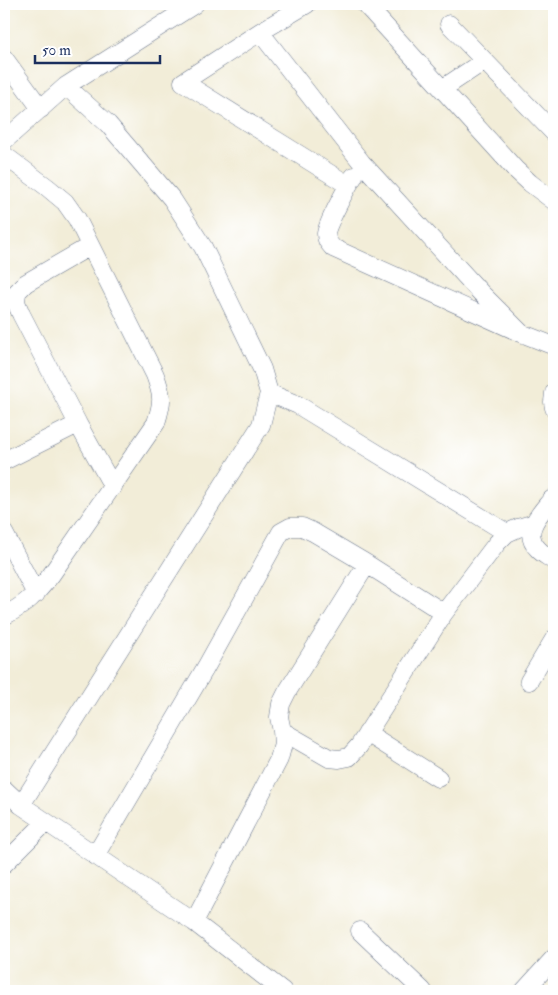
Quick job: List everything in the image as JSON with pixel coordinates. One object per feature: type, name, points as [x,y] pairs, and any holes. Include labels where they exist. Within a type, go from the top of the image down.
[{"type":"street","points":[[4,141],[66,86],[194,4]]},
{"type":"street","points":[[307,4],[183,82],[348,185]]},
{"type":"street","points":[[365,4],[515,169],[554,201]]},
{"type":"street","points":[[449,24],[554,133]]},
{"type":"street","points":[[260,32],[362,162],[481,293],[521,333]]},
{"type":"street","points":[[4,58],[40,109]]},
{"type":"street","points":[[442,88],[484,61]]},
{"type":"street","points":[[20,805],[261,425],[269,393],[262,369],[203,247],[187,220],[108,124],[66,86]]},
{"type":"street","points":[[4,156],[65,202],[77,219],[161,392],[161,406],[156,423],[113,487],[36,594],[23,606],[4,616]]},
{"type":"street","points":[[362,162],[348,185],[326,231],[327,241],[333,248],[554,346]]},
{"type":"street","points":[[90,246],[26,283],[17,292],[16,302],[20,314],[113,487]]},
{"type":"street","points":[[269,393],[298,405],[507,533]]},
{"type":"street","points":[[554,393],[554,408]]},
{"type":"street","points":[[4,461],[78,424]]},
{"type":"street","points":[[554,498],[532,524],[531,537],[537,548],[554,561]]},
{"type":"street","points":[[282,731],[329,758],[349,757],[367,734],[444,613],[497,543],[507,533],[532,524]]},
{"type":"street","points":[[95,856],[206,668],[281,532],[290,527],[302,527],[313,532],[444,613]]},
{"type":"street","points":[[4,534],[36,594]]},
{"type":"street","points":[[194,922],[279,759],[282,744],[279,717],[281,704],[367,564]]},
{"type":"street","points":[[529,681],[554,639]]},
{"type":"street","points":[[367,734],[438,778]]},
{"type":"street","points":[[4,789],[20,805],[194,922],[283,991]]},
{"type":"street","points":[[4,864],[46,822]]},
{"type":"street","points":[[360,931],[423,991]]},
{"type":"street","points":[[524,991],[554,958]]}]
